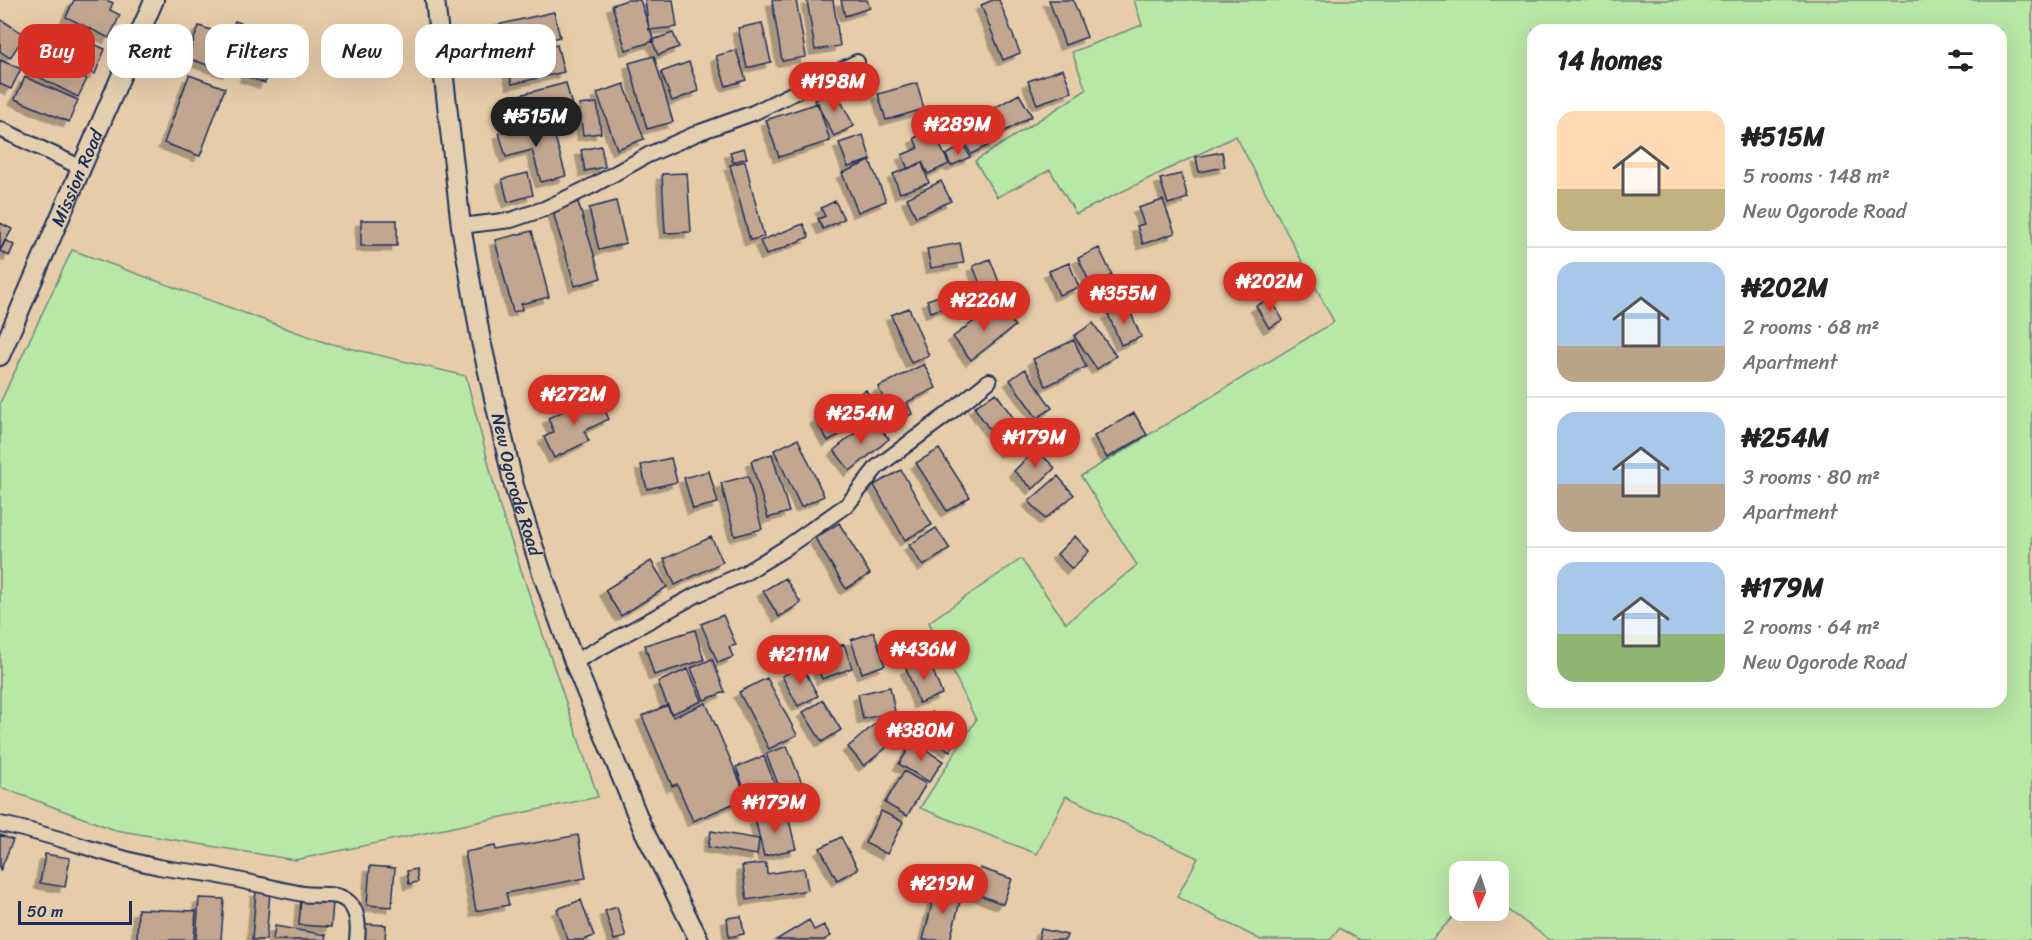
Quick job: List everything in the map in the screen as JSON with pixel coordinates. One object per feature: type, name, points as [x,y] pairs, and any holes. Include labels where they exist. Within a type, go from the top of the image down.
[{"type":"street","name":"Mission Road","points":[[0,356],[154,0]]},
{"type":"street","name":"New Ogorode Road","points":[[435,0],[461,226],[481,341],[514,486],[574,662],[643,829],[699,940]]},
{"type":"street","points":[[461,226],[511,220],[544,209],[648,155],[700,132],[753,113],[857,62]]},
{"type":"street","points":[[0,129],[82,168]]},
{"type":"street","points":[[574,662],[696,596],[745,573],[784,549],[849,504],[877,466],[989,381]]},
{"type":"street","points":[[0,824],[33,830],[89,849],[159,867],[209,874],[307,894],[339,897],[351,904],[356,913],[357,940]]},
{"type":"green space","points":[[1134,0],[2032,0],[2032,940],[1550,940],[1509,910],[1509,861],[1449,861],[1449,921],[1432,940],[1360,940],[1339,928],[1330,940],[1261,940],[1177,897],[1198,858],[1066,796],[1037,854],[920,808],[976,720],[929,622],[1021,559],[1066,623],[1137,565],[1081,476],[1334,322],[1236,136],[1076,214],[1050,170],[997,197],[975,161],[1086,90],[1072,52],[1142,25]]},
{"type":"green space","points":[[72,250],[324,342],[466,376],[500,508],[598,797],[295,860],[115,830],[0,787],[0,403]]},
{"type":"building","points":[[74,0],[106,0],[113,3],[110,10],[120,15],[116,24],[107,24],[107,37],[95,31],[95,24],[80,24],[66,17]]},
{"type":"building","points":[[627,0],[640,0],[654,41],[626,50],[612,5]]},
{"type":"building","points":[[645,0],[673,0],[677,27],[649,30]]},
{"type":"building","points":[[772,0],[796,0],[806,57],[782,61]]},
{"type":"building","points":[[807,0],[833,0],[840,46],[815,50]]},
{"type":"building","points":[[841,0],[867,0],[870,8],[845,16]]},
{"type":"building","points":[[999,0],[1020,53],[1003,60],[981,5]]},
{"type":"building","points":[[1049,0],[1073,0],[1087,37],[1065,45]]},
{"type":"building","points":[[554,12],[560,37],[556,38],[556,24],[501,24]]},
{"type":"building","points":[[0,19],[18,31],[18,46],[10,58],[0,51]]},
{"type":"building","points":[[762,23],[771,62],[747,68],[738,28]]},
{"type":"building","points":[[199,26],[205,28],[205,64],[193,60],[193,42]]},
{"type":"building","points":[[673,33],[679,47],[658,55],[652,40]]},
{"type":"building","points":[[95,45],[105,49],[95,74]]},
{"type":"building","points":[[556,45],[564,72],[556,74]]},
{"type":"building","points":[[736,50],[746,80],[726,86],[716,56]]},
{"type":"building","points":[[654,56],[673,122],[647,129],[629,63]]},
{"type":"building","points":[[0,60],[18,68],[18,75],[11,89],[0,84]]},
{"type":"building","points":[[689,62],[699,91],[672,101],[661,72]]},
{"type":"building","points":[[1063,69],[1072,92],[1037,104],[1028,81]]},
{"type":"building","points":[[193,76],[225,88],[200,156],[164,143],[188,78]]},
{"type":"building","points":[[25,78],[27,78],[78,100],[69,122],[15,99]]},
{"type":"building","points":[[41,78],[87,79],[78,97]]},
{"type":"building","points":[[251,78],[267,78],[265,83]]},
{"type":"building","points":[[510,78],[538,78],[512,84]]},
{"type":"building","points":[[566,83],[572,106],[514,121],[508,98]]},
{"type":"building","points":[[917,83],[924,109],[886,120],[878,94]]},
{"type":"building","points":[[624,84],[644,139],[617,149],[597,93]]},
{"type":"building","points":[[835,90],[854,126],[834,136],[815,100]]},
{"type":"building","points":[[1019,94],[1032,116],[995,137],[982,115]]},
{"type":"building","points":[[597,103],[601,133],[583,135],[579,105]]},
{"type":"building","points":[[818,103],[830,141],[779,157],[766,120]]},
{"type":"building","points":[[550,119],[566,176],[541,182],[532,150],[506,157],[499,133]]},
{"type":"building","points":[[932,129],[949,164],[928,174],[922,162],[908,169],[902,155],[918,148],[914,138]]},
{"type":"building","points":[[988,129],[995,142],[971,154],[964,141]]},
{"type":"building","points":[[863,135],[871,160],[848,167],[839,143]]},
{"type":"building","points":[[964,145],[970,157],[951,166],[946,155]]},
{"type":"building","points":[[601,146],[605,167],[585,171],[581,150]]},
{"type":"building","points":[[744,148],[747,158],[733,162],[730,152]]},
{"type":"building","points":[[1222,152],[1225,167],[1199,172],[1196,157]]},
{"type":"building","points":[[745,161],[764,237],[750,240],[730,165]]},
{"type":"building","points":[[870,161],[886,201],[858,212],[842,173]]},
{"type":"building","points":[[922,163],[929,183],[900,193],[893,174]]},
{"type":"building","points":[[528,173],[533,195],[508,202],[502,179]]},
{"type":"building","points":[[687,173],[691,232],[665,233],[662,174]]},
{"type":"building","points":[[1181,174],[1188,198],[1168,204],[1160,179]]},
{"type":"building","points":[[941,181],[951,201],[916,217],[907,198]]},
{"type":"building","points":[[1163,200],[1175,233],[1143,244],[1137,226],[1144,224],[1138,208]]},
{"type":"building","points":[[616,201],[626,243],[599,250],[589,208]]},
{"type":"building","points":[[835,201],[844,219],[823,229],[818,219],[825,216],[821,208]]},
{"type":"building","points":[[578,202],[601,278],[575,286],[552,209]]},
{"type":"building","points":[[361,220],[397,220],[397,246],[361,246]]},
{"type":"building","points":[[0,223],[12,229],[0,251]]},
{"type":"building","points":[[803,224],[809,237],[766,255],[760,241]]},
{"type":"building","points":[[532,231],[549,297],[521,304],[522,310],[513,312],[495,240]]},
{"type":"building","points":[[5,240],[14,245],[9,256],[0,251]]},
{"type":"building","points":[[960,243],[964,263],[931,268],[927,249]]},
{"type":"building","points":[[1099,248],[1112,275],[1091,285],[1078,258]]},
{"type":"building","points":[[990,259],[1001,287],[984,294],[973,266]]},
{"type":"building","points":[[1069,263],[1079,287],[1059,295],[1049,271]]},
{"type":"building","points":[[964,288],[968,299],[931,312],[927,300]]},
{"type":"building","points":[[1270,298],[1283,320],[1269,328],[1256,306]]},
{"type":"building","points":[[998,303],[1015,326],[971,360],[953,337]]},
{"type":"building","points":[[1128,306],[1141,337],[1121,345],[1108,314]]},
{"type":"building","points":[[909,308],[929,356],[911,363],[891,315]]},
{"type":"building","points":[[1093,323],[1116,356],[1097,369],[1074,336]]},
{"type":"building","points":[[1074,340],[1086,367],[1046,386],[1033,359]]},
{"type":"building","points":[[924,364],[936,388],[907,402],[912,414],[896,423],[878,387]]},
{"type":"building","points":[[1025,369],[1052,408],[1037,418],[1010,380]]},
{"type":"building","points":[[866,390],[879,412],[828,441],[815,419]]},
{"type":"building","points":[[996,393],[1027,438],[1005,452],[974,407]]},
{"type":"building","points":[[597,395],[609,419],[584,431],[589,441],[554,458],[544,437],[554,432],[548,418]]},
{"type":"building","points":[[1134,413],[1147,435],[1107,458],[1094,436]]},
{"type":"building","points":[[872,419],[889,439],[850,471],[834,450]]},
{"type":"building","points":[[798,439],[824,496],[801,507],[774,450]]},
{"type":"building","points":[[939,449],[970,497],[947,511],[916,463]]},
{"type":"building","points":[[1036,449],[1055,468],[1033,489],[1014,471]]},
{"type":"building","points":[[772,454],[789,512],[768,518],[751,461]]},
{"type":"building","points":[[671,458],[677,482],[647,489],[641,465]]},
{"type":"building","points":[[901,470],[932,525],[905,540],[874,485]]},
{"type":"building","points":[[709,471],[718,503],[693,509],[684,478]]},
{"type":"building","points":[[748,476],[762,529],[735,536],[721,483]]},
{"type":"building","points":[[1058,476],[1074,495],[1045,519],[1029,501]]},
{"type":"building","points":[[839,523],[870,574],[846,589],[815,538]]},
{"type":"building","points":[[936,528],[950,549],[923,566],[909,545]]},
{"type":"building","points":[[1075,536],[1089,551],[1072,569],[1057,554]]},
{"type":"building","points":[[711,537],[723,562],[675,585],[664,559]]},
{"type":"building","points":[[651,561],[667,587],[621,616],[605,590]]},
{"type":"building","points":[[785,578],[801,603],[779,617],[763,591]]},
{"type":"building","points":[[723,615],[736,645],[729,647],[733,657],[718,663],[701,624]]},
{"type":"building","points":[[695,630],[704,660],[654,675],[645,645]]},
{"type":"building","points":[[874,632],[885,665],[862,673],[851,640]]},
{"type":"building","points":[[844,644],[852,668],[822,679],[813,655]]},
{"type":"building","points":[[712,659],[725,692],[704,700],[691,668]]},
{"type":"building","points":[[929,660],[942,694],[919,703],[906,668]]},
{"type":"building","points":[[802,666],[818,696],[798,706],[782,676]]},
{"type":"building","points":[[688,669],[702,701],[671,714],[658,682]]},
{"type":"building","points":[[767,678],[797,735],[769,749],[739,692]]},
{"type":"building","points":[[890,687],[895,712],[863,719],[858,694]]},
{"type":"building","points":[[823,700],[841,730],[822,742],[803,712]]},
{"type":"building","points":[[706,703],[747,798],[693,821],[677,784],[672,786],[642,716],[668,705],[673,717]]},
{"type":"building","points":[[932,712],[962,730],[950,751],[919,733]]},
{"type":"building","points":[[876,723],[893,742],[864,766],[848,747]]},
{"type":"building","points":[[913,742],[943,761],[929,782],[899,764]]},
{"type":"building","points":[[787,746],[803,786],[782,794],[766,754]]},
{"type":"building","points":[[764,756],[779,796],[751,806],[736,767]]},
{"type":"building","points":[[904,771],[926,784],[907,816],[885,803]]},
{"type":"building","points":[[881,811],[903,822],[887,854],[865,843]]},
{"type":"building","points":[[787,812],[796,849],[764,856],[755,819]]},
{"type":"building","points":[[711,831],[759,839],[757,855],[708,847]]},
{"type":"building","points":[[0,835],[13,840],[0,871]]},
{"type":"building","points":[[578,835],[586,878],[506,893],[509,905],[476,911],[465,852],[495,846],[496,850]]},
{"type":"building","points":[[841,837],[858,869],[837,880],[820,848]]},
{"type":"building","points":[[45,854],[70,858],[65,887],[40,883]]},
{"type":"building","points":[[766,863],[767,874],[804,868],[808,890],[747,900],[742,866]]},
{"type":"building","points":[[370,866],[395,868],[392,907],[367,905]]},
{"type":"building","points":[[980,868],[1012,879],[1003,904],[971,892]]},
{"type":"building","points":[[416,869],[418,882],[409,884],[407,871]]},
{"type":"building","points":[[936,888],[962,894],[950,940],[923,940]]},
{"type":"building","points":[[256,891],[270,892],[266,940],[252,940]]},
{"type":"building","points":[[199,898],[224,899],[221,940],[196,940]]},
{"type":"building","points":[[301,899],[333,902],[331,927],[299,925]]},
{"type":"building","points":[[581,900],[594,936],[583,940],[568,940],[557,909]]},
{"type":"building","points":[[617,907],[626,937],[614,940],[605,911]]},
{"type":"building","points":[[138,909],[196,911],[194,940],[137,940]]},
{"type":"building","points":[[741,916],[744,934],[729,937],[727,918]]},
{"type":"building","points":[[809,920],[814,930],[824,925],[831,936],[824,940],[776,940]]},
{"type":"building","points":[[365,924],[386,925],[385,940],[363,940]]},
{"type":"building","points":[[275,926],[326,935],[325,940],[273,940]]},
{"type":"building","points":[[1041,929],[1067,935],[1065,940],[1038,940]]}]
